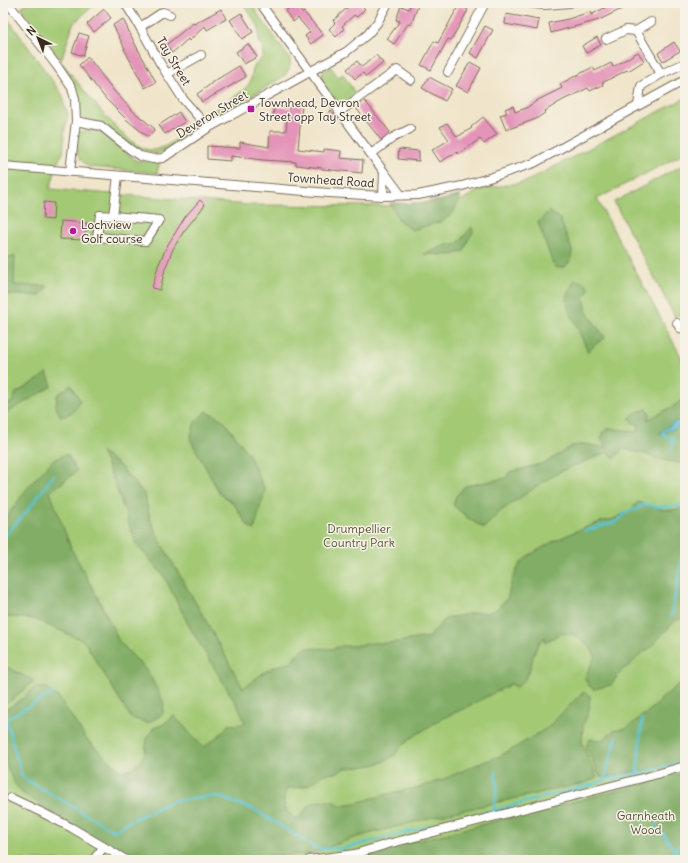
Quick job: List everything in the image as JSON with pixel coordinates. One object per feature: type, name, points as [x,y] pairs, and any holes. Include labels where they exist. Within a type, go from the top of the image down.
[{"type":"street","points":[[8,3],[69,83],[75,99],[76,121],[70,172]]},
{"type":"street","name":"Tay Street","points":[[125,3],[183,99],[208,128]]},
{"type":"street","points":[[260,3],[401,195]]},
{"type":"street","name":"Deveron Street","points":[[76,121],[101,126],[135,153],[146,158],[163,158],[208,128],[346,52],[358,43],[376,23],[388,3]]},
{"type":"street","points":[[448,72],[484,3]]},
{"type":"street","points":[[528,3],[544,5],[570,3]]},
{"type":"street","points":[[140,27],[163,12],[170,15]]},
{"type":"street","points":[[606,39],[626,30],[636,31],[651,22]]},
{"type":"street","points":[[636,31],[661,74]]},
{"type":"street","points":[[167,74],[201,55]]},
{"type":"street","points":[[638,105],[641,86],[661,74],[685,63]]},
{"type":"street","points":[[339,112],[397,70],[411,80]]},
{"type":"street","name":"Townhead Road","points":[[3,166],[383,196],[418,195],[462,186],[519,169],[685,80]]},
{"type":"street","points":[[371,154],[394,137],[410,129]]},
{"type":"street","points":[[383,196],[384,172]]},
{"type":"street","points":[[113,216],[118,176]]},
{"type":"street","points":[[100,215],[113,216],[159,220],[146,241],[97,237],[100,215]]},
{"type":"street","points":[[677,323],[680,328],[685,329]]},
{"type":"street","points":[[309,860],[355,854],[685,766]]},
{"type":"street","points":[[11,798],[72,828],[126,860]]},
{"type":"street","points":[[93,860],[104,847]]},
{"type":"green space","points":[[28,3],[96,3],[73,24],[61,61],[21,8]]},
{"type":"green space","points":[[242,3],[250,3],[290,59],[290,66],[284,76],[213,120],[208,114],[231,100],[247,86],[250,82],[254,67],[263,56],[263,51],[258,36],[259,27]]},
{"type":"green space","name":"Drumpellier Country Park","points":[[3,12],[62,94],[65,108],[68,113],[63,151],[50,189],[250,205],[386,206],[432,201],[462,200],[481,189],[525,182],[685,98],[685,153],[597,199],[685,364],[685,860],[3,860]]},
{"type":"green space","points":[[63,64],[91,100],[117,128],[130,140],[142,148],[152,150],[162,148],[190,130],[191,126],[195,123],[199,126],[198,131],[164,152],[156,154],[140,153],[83,118],[80,113],[78,99],[60,67]]},
{"type":"green space","points":[[331,67],[338,77],[343,74],[356,95],[340,107],[322,83],[322,73]]},
{"type":"green space","points":[[92,130],[100,132],[137,161],[160,161],[157,173],[89,167],[78,156],[77,144],[78,132]]},
{"type":"green space","points":[[685,164],[685,311],[675,317],[614,202]]},
{"type":"green space","points":[[461,195],[453,213],[443,221],[412,230],[399,220],[390,203],[426,204]]},
{"type":"green space","points":[[549,211],[560,219],[572,250],[571,260],[565,267],[557,268],[553,264],[538,222]]},
{"type":"green space","points":[[472,227],[473,232],[464,251],[452,255],[424,254],[447,245],[458,243]]},
{"type":"green space","points":[[15,256],[14,285],[48,286],[40,296],[3,294],[3,260]]},
{"type":"green space","points":[[575,280],[585,283],[589,289],[584,297],[587,312],[605,338],[597,343],[588,352],[568,309],[567,294]]},
{"type":"green space","points":[[47,372],[52,386],[3,415],[3,404],[12,403],[16,393],[39,379]]},
{"type":"green space","points":[[71,385],[80,400],[73,411],[61,417],[56,407],[57,395]]},
{"type":"green space","points":[[685,397],[685,464],[658,459],[642,453],[623,449],[614,459],[608,452],[561,471],[543,482],[502,510],[484,528],[469,519],[453,505],[456,496],[465,486],[506,478],[509,472],[545,463],[572,446],[586,444],[607,448],[601,439],[604,432],[609,428],[637,432],[639,425],[633,423],[630,418],[633,414],[647,409],[650,414],[647,420],[677,404]]},
{"type":"green space","points":[[206,411],[223,420],[248,453],[265,490],[254,530],[248,526],[233,503],[220,494],[190,439],[195,422]]},
{"type":"green space","points":[[101,452],[119,465],[145,495],[150,519],[160,541],[243,688],[270,669],[283,664],[291,663],[298,653],[307,648],[331,649],[342,646],[389,643],[429,637],[446,618],[479,612],[486,613],[495,610],[507,599],[512,580],[520,564],[528,556],[554,541],[581,529],[603,521],[614,519],[630,510],[638,502],[667,510],[685,507],[685,615],[684,617],[675,621],[650,648],[642,653],[629,666],[623,669],[611,685],[594,689],[589,686],[585,678],[595,656],[589,646],[580,638],[570,634],[556,636],[545,643],[545,637],[535,650],[527,676],[517,687],[511,684],[441,719],[411,738],[394,756],[381,763],[345,768],[336,773],[325,774],[307,786],[287,788],[284,804],[294,818],[299,818],[310,804],[321,801],[332,801],[340,805],[355,803],[395,792],[421,787],[444,779],[500,756],[547,728],[583,692],[590,696],[589,711],[583,725],[582,743],[597,778],[585,783],[445,814],[357,837],[310,854],[270,856],[250,860],[139,860],[87,836],[22,793],[10,774],[6,764],[3,744],[3,711],[18,702],[35,688],[47,688],[59,698],[87,740],[121,771],[130,769],[141,762],[145,752],[147,739],[153,728],[162,725],[174,716],[204,747],[223,732],[228,725],[245,724],[240,710],[190,628],[165,578],[136,544],[114,481]]},
{"type":"green space","points":[[67,454],[77,471],[50,492],[71,548],[119,641],[148,672],[164,703],[163,714],[148,723],[131,718],[84,641],[34,619],[3,616],[3,522],[29,486],[53,460]]},
{"type":"green space","points":[[3,665],[34,681],[13,699],[3,705]]},
{"type":"green space","points":[[685,679],[685,761],[652,770],[630,772],[610,777],[600,777],[586,746],[590,739],[602,740],[615,730],[627,728],[659,703],[661,699]]},
{"type":"green space","name":"Garnheath Wood","points":[[685,772],[685,860],[330,860],[420,840],[620,790]]},
{"type":"water","points":[[685,417],[685,420],[675,429],[660,434],[661,431]]},
{"type":"building","points":[[356,3],[359,3],[365,9],[357,17],[354,15],[342,26],[344,29],[336,37],[329,29],[335,23],[333,21],[350,5],[352,7]]},
{"type":"building","points":[[411,3],[419,3],[411,25],[408,24],[394,44],[387,39],[400,21],[396,20],[401,6],[409,9]]},
{"type":"building","points":[[614,3],[634,3],[599,20],[551,33],[549,23],[590,12],[591,15]]},
{"type":"building","points":[[295,4],[302,13],[304,12],[323,35],[311,44],[305,36],[310,32],[298,18],[293,22],[285,11]]},
{"type":"building","points":[[459,5],[468,10],[451,40],[448,39],[431,70],[421,65],[434,41],[438,43]]},
{"type":"building","points":[[104,9],[111,18],[94,32],[87,24]]},
{"type":"building","points":[[221,9],[226,19],[207,30],[205,26],[189,41],[188,39],[172,53],[166,45],[193,23],[194,24]]},
{"type":"building","points":[[241,13],[253,32],[242,39],[230,20]]},
{"type":"building","points":[[506,14],[539,20],[537,30],[505,24]]},
{"type":"building","points":[[123,19],[156,82],[145,88],[113,25]]},
{"type":"building","points":[[485,26],[493,30],[478,58],[470,53]]},
{"type":"building","points":[[79,33],[89,36],[83,56],[72,52]]},
{"type":"building","points":[[597,37],[601,45],[586,53],[582,46]]},
{"type":"building","points":[[674,42],[680,51],[663,61],[658,53]]},
{"type":"building","points":[[248,44],[257,57],[244,64],[236,52]]},
{"type":"building","points":[[638,52],[644,61],[628,71],[627,70],[602,83],[603,85],[590,91],[588,88],[561,101],[545,111],[546,112],[536,119],[506,130],[500,115],[507,113],[505,109],[513,106],[515,112],[526,108],[562,88],[560,84],[593,67],[595,71],[611,63],[613,67]]},
{"type":"building","points":[[376,55],[383,63],[366,77],[363,73],[355,79],[347,69],[357,61],[362,67]]},
{"type":"building","points":[[88,57],[114,91],[133,111],[155,129],[148,137],[127,120],[106,99],[79,65]]},
{"type":"building","points":[[470,62],[481,68],[468,92],[456,86]]},
{"type":"building","points":[[239,66],[246,77],[202,102],[197,94],[211,83]]},
{"type":"building","points":[[429,77],[452,89],[445,101],[422,88]]},
{"type":"building","points":[[365,101],[390,132],[381,140],[356,108]]},
{"type":"building","points":[[291,104],[302,105],[298,149],[324,152],[324,149],[341,151],[340,158],[363,160],[362,173],[296,165],[296,162],[231,156],[231,161],[207,159],[207,146],[240,148],[240,142],[269,147],[270,131],[286,131],[287,118],[273,117],[274,106],[291,108]]},
{"type":"building","points":[[331,111],[336,117],[331,121],[326,115]]},
{"type":"building","points":[[179,112],[185,122],[165,134],[159,125]]},
{"type":"building","points":[[483,117],[497,134],[484,144],[480,139],[458,154],[457,152],[440,162],[432,150],[449,140],[440,127],[447,123],[457,137],[472,128],[471,127]]},
{"type":"building","points":[[399,149],[419,151],[419,161],[398,159]]},
{"type":"building","points":[[200,200],[205,205],[184,231],[173,249],[165,269],[160,290],[152,288],[158,266],[167,246],[185,217]]},
{"type":"building","points":[[44,202],[54,203],[53,220],[43,219]]},
{"type":"building","name":"Lochview Golf course","points":[[61,221],[87,223],[85,240],[60,239]]},
{"type":"waterway","points":[[663,432],[666,437],[673,437],[672,450]]},
{"type":"waterway","points":[[3,538],[27,511],[54,475]]},
{"type":"waterway","points":[[585,531],[618,521],[626,512],[637,509],[644,504],[657,507],[685,504]]},
{"type":"waterway","points":[[671,617],[685,540]]},
{"type":"waterway","points":[[53,693],[6,719],[22,777],[114,831],[128,822],[172,801],[217,796],[255,810],[318,849],[345,848],[595,784],[605,780]]},
{"type":"waterway","points":[[637,774],[642,719]]},
{"type":"waterway","points":[[617,737],[611,754],[605,780],[685,761]]},
{"type":"waterway","points":[[494,810],[497,789],[496,772]]},
{"type":"waterway","points":[[656,825],[658,834],[664,834],[676,852]]},
{"type":"waterway","points":[[678,860],[676,850],[680,844],[685,844]]},
{"type":"place","name":"Townhead, Devron Street opp Tay Street","points":[[251,109]]},
{"type":"place","name":"Lochview Golf course","points":[[73,231]]}]
